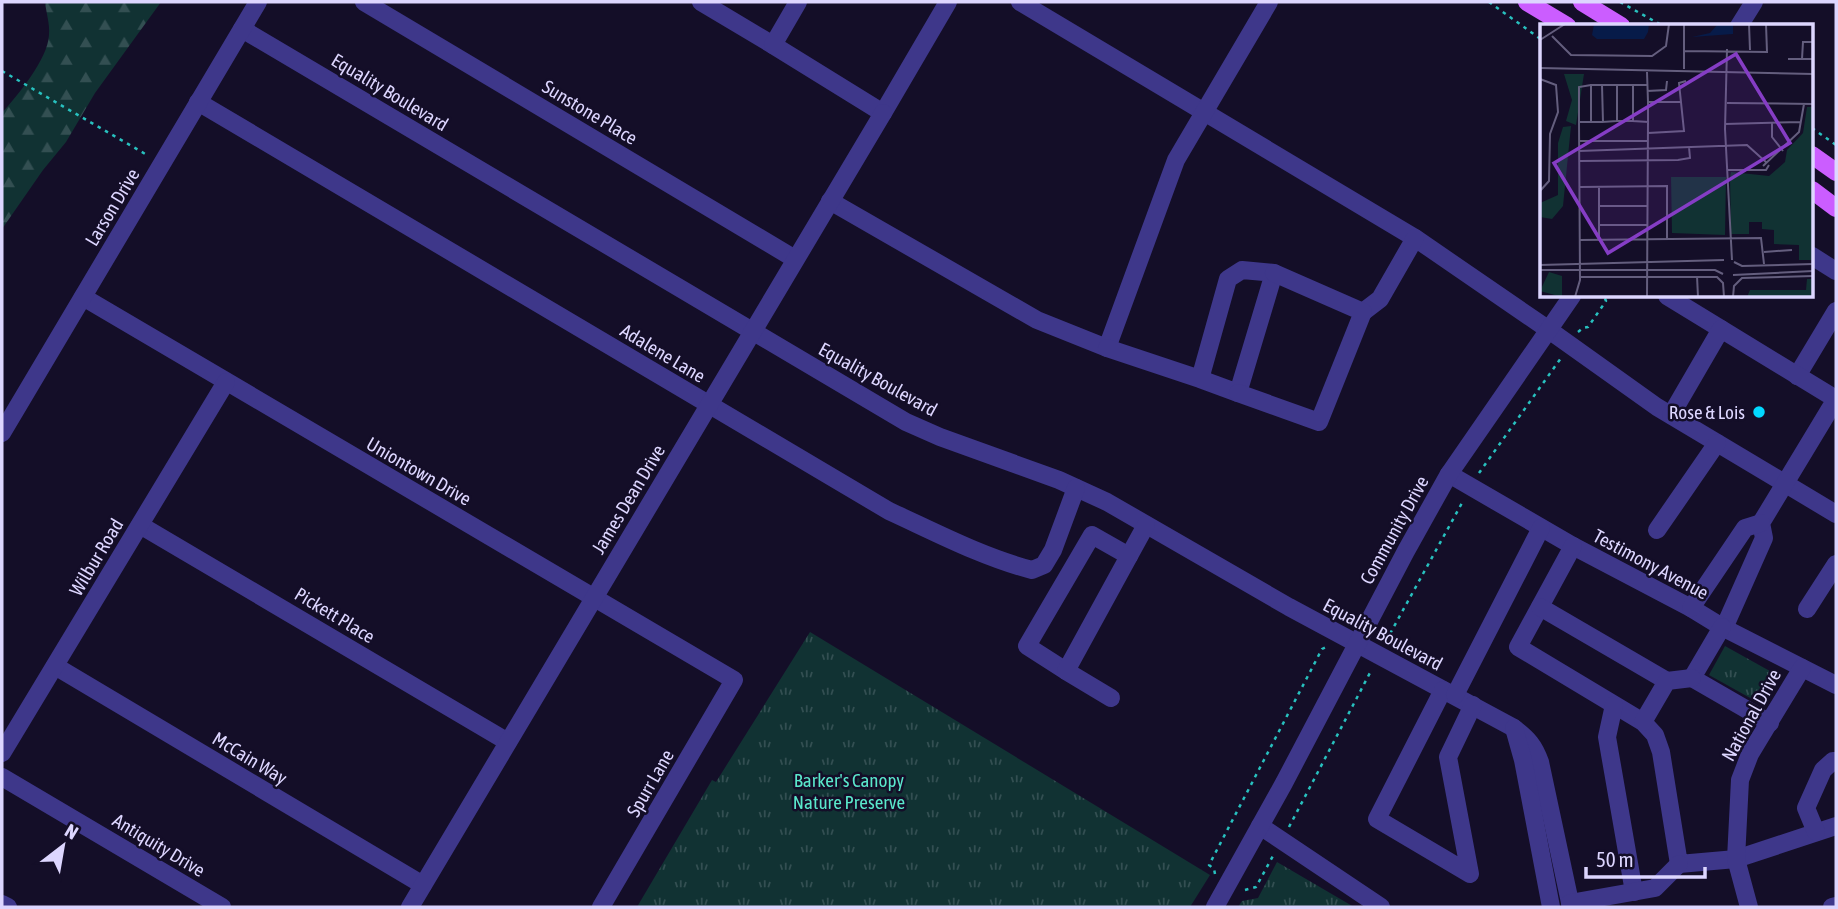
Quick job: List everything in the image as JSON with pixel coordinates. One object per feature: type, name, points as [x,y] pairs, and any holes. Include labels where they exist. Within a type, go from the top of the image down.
[{"type":"main road","points":[[1527,2],[1564,24]]},
{"type":"main road","points":[[1581,2],[1618,24]]},
{"type":"main road","points":[[1814,156],[1836,172]]},
{"type":"main road","points":[[1814,192],[1836,208]]},
{"type":"street","name":"Larson Drive","points":[[2,433],[258,2]]},
{"type":"street","name":"Sunstone Place","points":[[364,2],[795,259]]},
{"type":"street","points":[[701,2],[883,113]]},
{"type":"street","points":[[773,45],[799,2]]},
{"type":"street","name":"James Dean Drive","points":[[410,907],[948,2]]},
{"type":"street","points":[[1020,2],[1415,238],[1671,415],[1836,514]]},
{"type":"street","points":[[1107,348],[1177,160],[1269,2]]},
{"type":"street","points":[[1740,24],[1754,2]]},
{"type":"street","name":"Equality Boulevard","points":[[242,29],[906,422],[1107,502],[1289,607],[1514,728],[1529,740],[1540,762],[1570,905]]},
{"type":"street","name":"Adalene Lane","points":[[198,102],[889,511],[989,555],[1032,570],[1044,565],[1053,550],[1076,488]]},
{"type":"street","points":[[830,201],[1037,320],[1107,348],[1319,422],[1363,312],[1380,299],[1415,238]]},
{"type":"street","points":[[1814,257],[1836,271]]},
{"type":"street","points":[[1200,379],[1228,279],[1242,270],[1274,273],[1363,312]]},
{"type":"street","points":[[1238,393],[1274,273]]},
{"type":"street","name":"Uniontown Drive","points":[[83,297],[734,680]]},
{"type":"street","name":"Community Drive","points":[[1215,907],[1449,474],[1571,298]]},
{"type":"street","points":[[1670,298],[1836,399],[1761,523],[1745,528],[1691,608]]},
{"type":"street","points":[[1797,376],[1836,311]]},
{"type":"street","points":[[1671,415],[1721,329]]},
{"type":"street","name":"Wilbur Road","points":[[2,753],[226,382]]},
{"type":"street","points":[[1657,530],[1717,443]]},
{"type":"street","name":"Testimony Avenue","points":[[1449,474],[1573,546],[1836,685]]},
{"type":"street","points":[[1692,678],[1723,627],[1765,538],[1761,523]]},
{"type":"street","name":"Pickett Place","points":[[140,525],[508,742]]},
{"type":"street","points":[[1066,671],[1146,525]]},
{"type":"street","points":[[1474,705],[1448,757],[1471,874],[1377,819],[1541,528]]},
{"type":"street","points":[[1111,698],[1027,646],[1092,535],[1129,556]]},
{"type":"street","points":[[1573,546],[1518,647],[1643,722],[1656,735],[1678,864]]},
{"type":"street","points":[[1807,609],[1836,564]]},
{"type":"street","points":[[1540,607],[1667,681],[1692,678],[1770,723]]},
{"type":"street","name":"McCain Way","points":[[55,666],[423,885]]},
{"type":"street","name":"National Drive","points":[[1748,907],[1736,859],[1740,780],[1750,754],[1802,668]]},
{"type":"street","name":"Spurr Lane","points":[[601,907],[734,680]]},
{"type":"street","points":[[1643,722],[1667,681]]},
{"type":"street","points":[[1614,705],[1607,737],[1634,892]]},
{"type":"street","points":[[1514,728],[1523,760],[1551,907]]},
{"type":"street","points":[[1816,832],[1806,808],[1823,770],[1836,761]]},
{"type":"street","name":"Antiquity Drive","points":[[2,776],[222,907]]},
{"type":"street","points":[[1570,905],[1655,888],[1678,864],[1736,859],[1836,826]]},
{"type":"street","points":[[1260,827],[1381,907]]},
{"type":"street","points":[[2,904],[8,907]]},
{"type":"path","points":[[1489,2],[1540,39]]},
{"type":"path","points":[[1620,2],[1659,24]]},
{"type":"path","points":[[2,71],[149,156]]},
{"type":"path","points":[[1814,129],[1836,145]]},
{"type":"path","points":[[1239,892],[1256,887],[1471,487],[1579,330],[1588,327],[1606,301],[1605,298]]},
{"type":"path","points":[[1217,879],[1214,869],[1209,865],[1322,649],[1327,648],[1346,612],[1367,623]]},
{"type":"green space","points":[[45,2],[161,2],[95,93],[66,142],[2,229],[2,113],[31,77],[47,45],[49,31]]},
{"type":"green space","name":"Barker's Canopy Nature Preserve","points":[[810,632],[1210,875],[1190,907],[637,907],[712,780],[716,782]]},
{"type":"green space","points":[[1725,646],[1777,675],[1761,704],[1709,675]]},
{"type":"green space","points":[[1277,862],[1354,907],[1238,907],[1242,901],[1258,898]]},
{"type":"place","name":"Rose & Lois","points":[[1759,412]]}]
